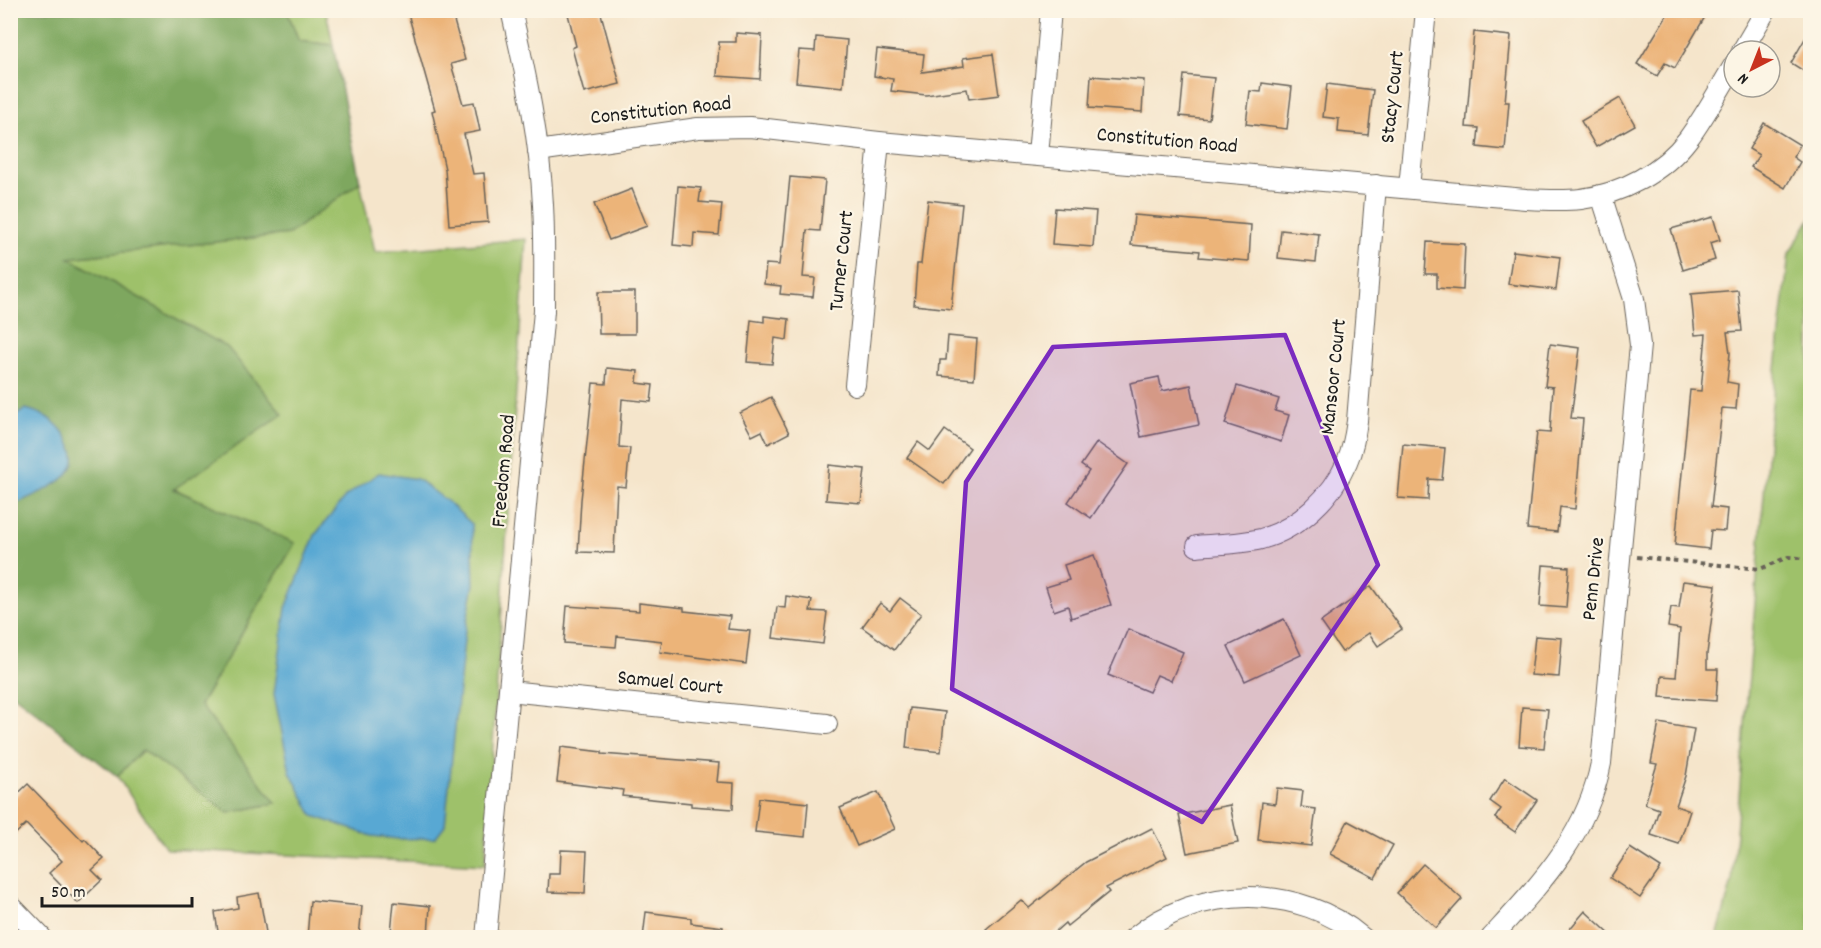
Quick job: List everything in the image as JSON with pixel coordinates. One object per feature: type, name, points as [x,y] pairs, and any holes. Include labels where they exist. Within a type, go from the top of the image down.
[{"type":"street","name":"Freedom Road","points":[[486,938],[544,311],[545,248],[538,151],[511,10]]},
{"type":"street","points":[[1038,155],[1051,10]]},
{"type":"street","name":"Stacy Court","points":[[1409,188],[1426,10]]},
{"type":"street","points":[[1749,39],[1766,10]]},
{"type":"street","name":"Constitution Road","points":[[538,151],[698,129],[750,127],[879,142],[1526,199],[1565,200],[1601,195],[1636,181],[1661,165],[1675,154],[1697,126],[1722,85]]},
{"type":"street","name":"Turner Court","points":[[855,385],[879,142]]},
{"type":"street","name":"Mansoor Court","points":[[1197,546],[1242,542],[1277,533],[1291,526],[1316,506],[1340,476],[1348,460],[1357,421],[1376,185]]},
{"type":"street","name":"Penn Drive","points":[[1491,938],[1557,862],[1576,832],[1591,802],[1601,763],[1640,345],[1634,299],[1601,195]]},
{"type":"street","name":"Samuel Court","points":[[509,691],[827,724]]},
{"type":"street","points":[[1134,938],[1159,920],[1196,904],[1236,897],[1260,897],[1283,899],[1326,914],[1363,938]]},
{"type":"street","points":[[10,905],[42,938]]},
{"type":"path","points":[[1621,556],[1760,569],[1788,557],[1810,559]]},
{"type":"highlighted area","points":[[1285,335],[1378,565],[1202,822],[952,689],[966,482],[1053,347]]},
{"type":"green space","points":[[10,11],[287,11],[299,41],[333,45],[360,182],[289,234],[69,258],[227,347],[283,414],[174,489],[295,543],[200,705],[276,803],[228,813],[143,750],[117,776],[11,693]]},
{"type":"green space","points":[[287,11],[326,11],[333,45],[299,41]]},
{"type":"green space","points":[[360,182],[375,252],[526,239],[485,865],[166,849],[117,776],[143,750],[228,813],[275,803],[200,705],[294,543],[174,489],[68,258],[289,234]]},
{"type":"green space","points":[[1810,219],[1810,937],[1717,937],[1732,881],[1770,422],[1789,254]]},
{"type":"water","points":[[26,409],[44,416],[59,427],[72,448],[74,462],[63,479],[11,506],[11,419]]},
{"type":"water","points":[[379,473],[417,479],[447,501],[472,524],[474,584],[465,631],[445,825],[435,838],[398,839],[372,836],[313,816],[290,772],[274,694],[286,608],[315,535],[346,496]]},
{"type":"building","points":[[407,10],[451,10],[465,60],[451,64],[463,104],[474,102],[480,131],[464,134],[473,174],[484,173],[488,222],[449,225],[445,169],[432,111],[435,110]]},
{"type":"building","points":[[567,10],[600,10],[620,84],[584,93],[572,48],[576,46]]},
{"type":"building","points":[[1670,10],[1709,10],[1675,68],[1665,63],[1657,76],[1637,64]]},
{"type":"building","points":[[1810,30],[1810,75],[1791,63]]},
{"type":"building","points":[[1474,32],[1511,36],[1505,102],[1509,102],[1505,150],[1477,147],[1479,128],[1466,127]]},
{"type":"building","points":[[736,33],[762,35],[760,79],[717,76],[719,42],[736,42]]},
{"type":"building","points":[[816,37],[847,40],[843,87],[796,82],[799,50],[815,51]]},
{"type":"building","points":[[877,49],[924,54],[922,72],[964,66],[963,58],[993,54],[999,95],[969,99],[967,89],[926,95],[891,91],[893,79],[874,76]]},
{"type":"building","points":[[1184,75],[1214,78],[1209,119],[1180,116]]},
{"type":"building","points":[[1091,76],[1144,80],[1142,112],[1089,108]]},
{"type":"building","points":[[1262,83],[1292,87],[1287,129],[1246,124],[1250,91],[1261,92]]},
{"type":"building","points":[[1327,84],[1373,90],[1368,135],[1338,132],[1339,119],[1323,117]]},
{"type":"building","points":[[1620,98],[1635,125],[1596,147],[1581,121]]},
{"type":"building","points":[[1764,123],[1800,145],[1793,157],[1800,162],[1785,188],[1751,167],[1759,155],[1749,149]]},
{"type":"building","points":[[790,177],[825,180],[820,231],[807,230],[803,277],[815,278],[813,297],[780,294],[781,286],[764,284],[766,264],[779,265],[781,248],[783,248]]},
{"type":"building","points":[[678,186],[701,188],[699,202],[722,204],[719,235],[694,233],[693,247],[673,245]]},
{"type":"building","points":[[632,189],[647,226],[609,240],[594,204]]},
{"type":"building","points":[[928,200],[962,204],[951,309],[914,305],[917,264],[921,264]]},
{"type":"building","points":[[1055,208],[1096,211],[1093,247],[1052,244]]},
{"type":"building","points":[[1134,215],[1251,225],[1249,261],[1199,257],[1200,251],[1131,245]]},
{"type":"building","points":[[1713,217],[1720,240],[1710,243],[1715,260],[1683,270],[1671,229]]},
{"type":"building","points":[[1281,230],[1319,234],[1316,262],[1278,258]]},
{"type":"building","points":[[1427,242],[1465,244],[1463,290],[1437,288],[1437,274],[1425,274]]},
{"type":"building","points":[[1513,251],[1560,257],[1556,290],[1508,284]]},
{"type":"building","points":[[1738,290],[1742,331],[1727,332],[1730,353],[1727,382],[1738,384],[1736,409],[1722,408],[1711,507],[1727,509],[1725,531],[1711,530],[1709,549],[1675,545],[1690,390],[1701,391],[1706,334],[1695,335],[1691,294]]},
{"type":"building","points":[[598,292],[635,292],[635,334],[599,334]]},
{"type":"building","points":[[764,316],[789,319],[787,340],[775,338],[772,364],[747,362],[751,320],[764,322]]},
{"type":"building","points":[[948,336],[977,339],[974,379],[939,376],[940,360],[946,360]]},
{"type":"building","points":[[1550,344],[1580,348],[1571,418],[1583,419],[1575,509],[1560,507],[1557,532],[1527,529],[1537,432],[1550,433],[1553,387],[1545,386]]},
{"type":"building","points":[[607,368],[638,371],[637,383],[653,385],[651,402],[622,399],[619,447],[630,448],[626,487],[617,486],[614,553],[578,552],[593,383],[606,384]]},
{"type":"building","points":[[1159,377],[1162,391],[1191,385],[1199,425],[1141,437],[1130,383]]},
{"type":"building","points":[[1237,386],[1279,399],[1275,411],[1289,415],[1281,442],[1225,424]]},
{"type":"building","points":[[771,397],[789,433],[768,444],[762,431],[752,436],[740,413]]},
{"type":"building","points":[[945,430],[970,448],[944,484],[907,458],[918,442],[930,451]]},
{"type":"building","points":[[1097,442],[1128,464],[1091,518],[1068,502],[1089,471],[1081,465]]},
{"type":"building","points":[[1403,444],[1445,448],[1442,480],[1429,479],[1428,500],[1398,498]]},
{"type":"building","points":[[829,465],[865,469],[861,503],[826,500]]},
{"type":"building","points":[[1094,555],[1111,605],[1071,618],[1068,606],[1054,611],[1046,587],[1069,580],[1064,565]]},
{"type":"building","points":[[1543,565],[1569,567],[1566,608],[1540,606]]},
{"type":"building","points":[[1683,581],[1716,585],[1707,669],[1718,669],[1716,701],[1660,697],[1662,676],[1676,677],[1680,629],[1668,627],[1671,607],[1679,608]]},
{"type":"building","points":[[1371,586],[1402,629],[1378,646],[1369,633],[1342,652],[1321,622]]},
{"type":"building","points":[[786,596],[812,600],[810,611],[827,612],[823,644],[773,638],[777,607],[785,608]]},
{"type":"building","points":[[900,598],[921,614],[894,650],[862,627],[880,603],[890,611]]},
{"type":"building","points":[[639,603],[730,616],[728,629],[750,631],[746,664],[660,652],[662,641],[617,636],[616,647],[564,643],[567,606],[639,611]]},
{"type":"building","points":[[1284,619],[1301,655],[1245,681],[1228,646]]},
{"type":"building","points":[[1128,629],[1183,652],[1171,681],[1157,675],[1149,692],[1108,675]]},
{"type":"building","points":[[1535,636],[1562,638],[1559,677],[1531,675]]},
{"type":"building","points":[[1522,707],[1548,709],[1544,748],[1519,746]]},
{"type":"building","points":[[910,708],[945,712],[941,752],[906,748]]},
{"type":"building","points":[[1659,723],[1694,729],[1686,776],[1676,806],[1690,811],[1679,844],[1651,835],[1659,809],[1645,804],[1657,764],[1651,763]]},
{"type":"building","points":[[561,747],[602,752],[602,754],[719,763],[717,782],[734,783],[733,809],[691,806],[691,803],[622,796],[623,790],[557,782]]},
{"type":"building","points":[[1505,778],[1537,800],[1515,832],[1495,818],[1501,809],[1490,801]]},
{"type":"building","points":[[28,784],[83,841],[85,839],[104,859],[92,870],[102,880],[78,903],[49,873],[62,861],[26,824],[10,839],[10,801]]},
{"type":"building","points":[[1277,788],[1303,791],[1301,807],[1316,809],[1311,846],[1258,840],[1262,802],[1275,804]]},
{"type":"building","points":[[878,792],[895,829],[857,846],[840,808]]},
{"type":"building","points":[[759,798],[808,803],[805,837],[755,832]]},
{"type":"building","points":[[1230,805],[1238,843],[1187,853],[1179,815]]},
{"type":"building","points":[[1348,821],[1393,845],[1375,878],[1330,854]]},
{"type":"building","points":[[1152,828],[1167,857],[1106,888],[1109,892],[1067,926],[1065,923],[1048,938],[994,938],[986,929],[1021,900],[1029,908],[1086,862]]},
{"type":"building","points":[[1630,848],[1661,868],[1640,898],[1610,878]]},
{"type":"building","points":[[561,850],[587,851],[585,893],[548,892],[549,874],[560,874]]},
{"type":"building","points":[[1423,864],[1462,899],[1436,928],[1397,893]]},
{"type":"building","points":[[259,893],[267,938],[219,938],[215,912],[238,908],[237,897]]},
{"type":"building","points":[[310,901],[362,906],[359,938],[307,938]]},
{"type":"building","points":[[394,902],[430,906],[428,936],[391,932]]},
{"type":"building","points":[[1585,911],[1614,938],[1562,938]]},
{"type":"building","points":[[646,912],[691,918],[691,923],[723,927],[722,938],[643,938]]}]
